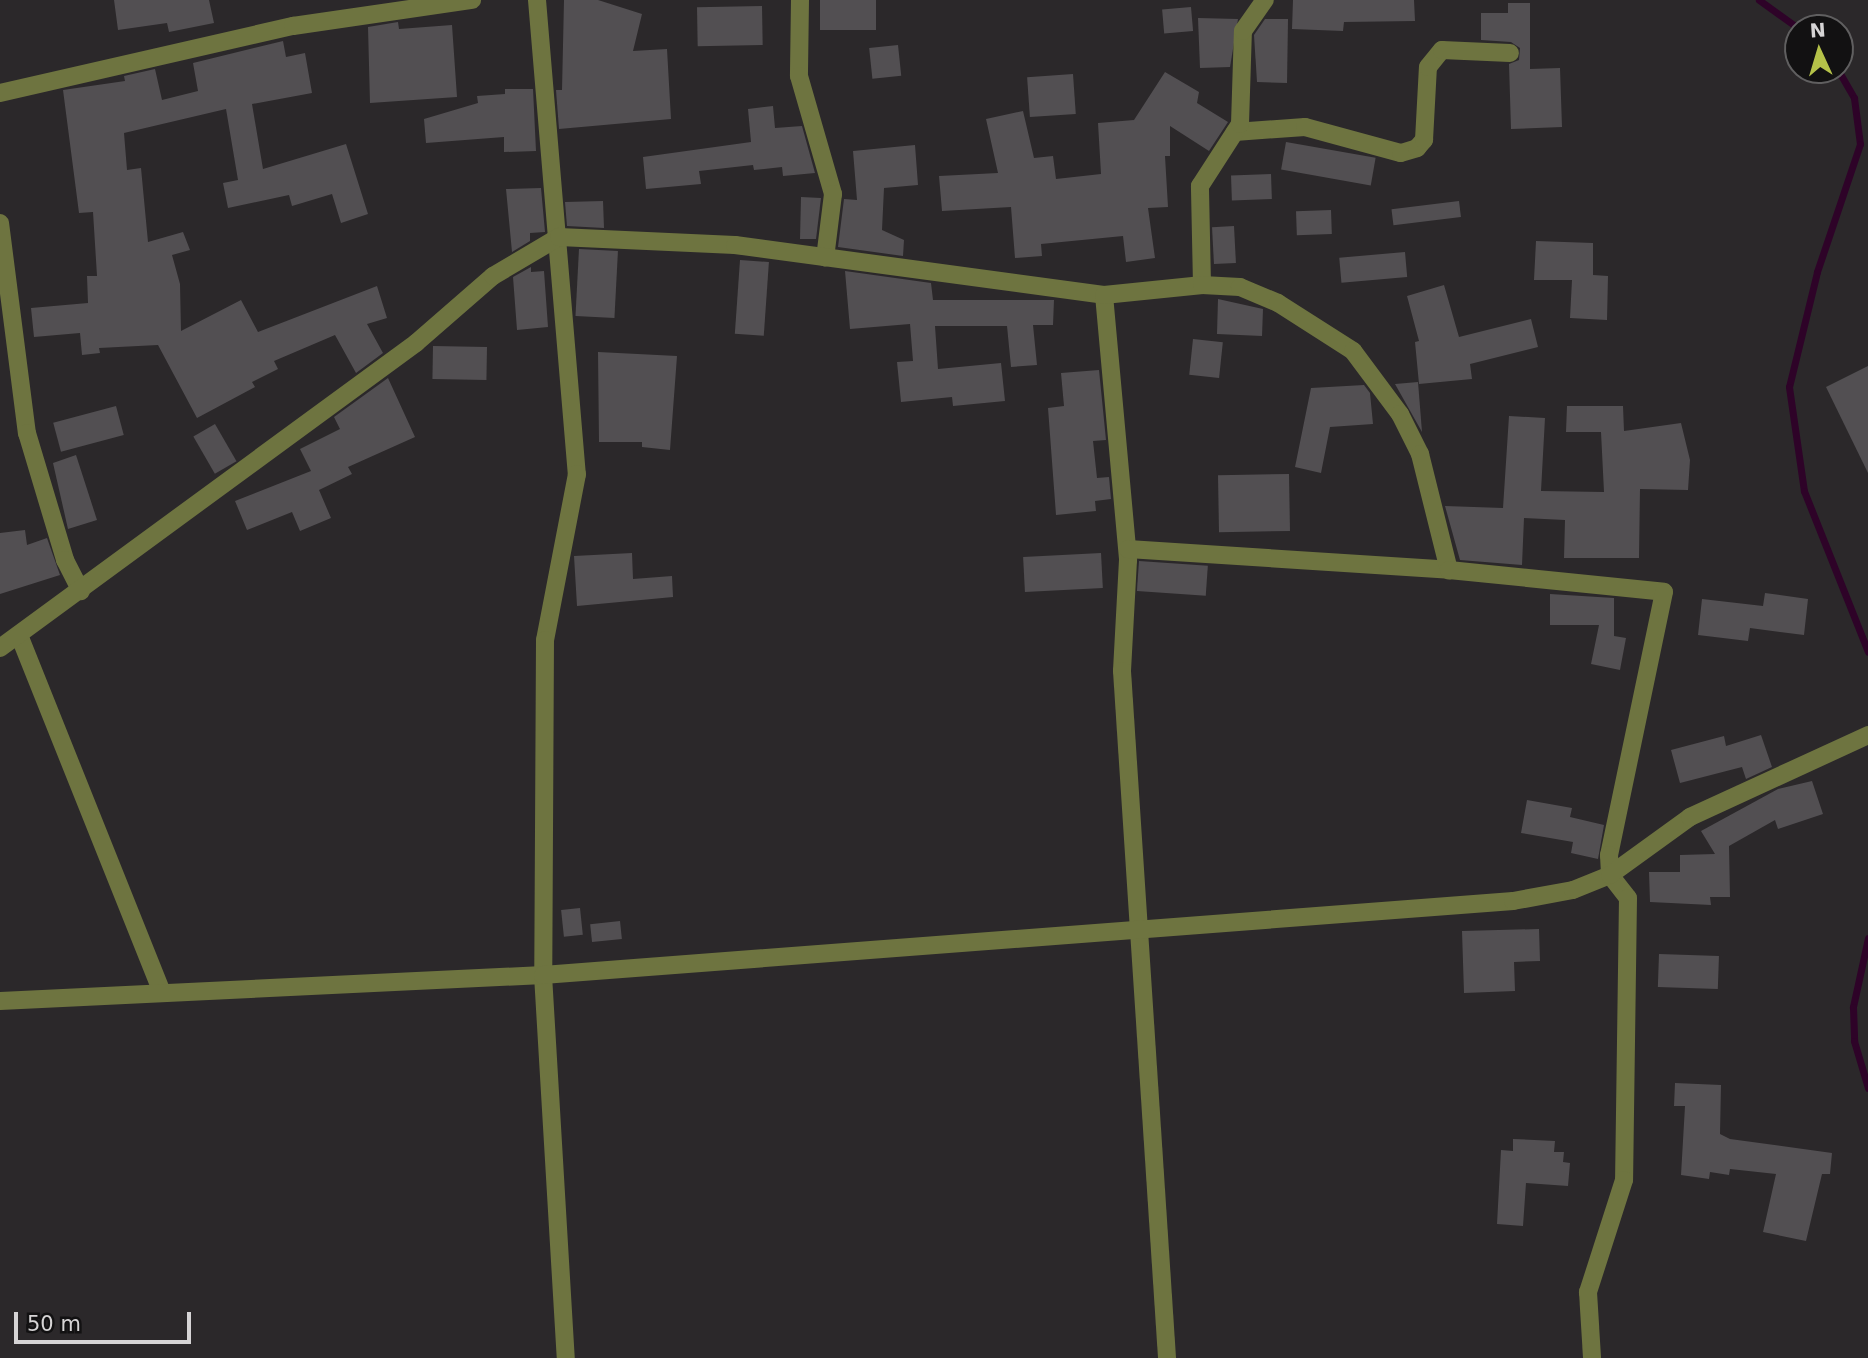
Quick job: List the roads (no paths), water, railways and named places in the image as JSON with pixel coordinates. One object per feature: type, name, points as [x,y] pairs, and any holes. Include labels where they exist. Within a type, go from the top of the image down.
[{"type":"street","points":[[0,93],[293,26],[472,0]]},
{"type":"street","points":[[537,0],[544,126],[559,237],[577,474],[545,640],[543,975],[566,1358]]},
{"type":"street","points":[[800,0],[799,76],[833,194],[825,258]]},
{"type":"street","points":[[1202,285],[1199,186],[1240,124],[1242,31],[1265,0]]},
{"type":"street","points":[[1235,132],[1306,127],[1401,153],[1417,148],[1424,141],[1429,67],[1442,50],[1510,53]]},
{"type":"street","points":[[0,223],[27,433],[65,560],[81,591]]},
{"type":"street","points":[[0,648],[416,343],[492,276],[559,237],[734,245],[1104,295],[1202,285],[1240,287],[1278,303],[1353,351],[1400,414],[1420,454],[1448,570]]},
{"type":"street","points":[[1104,295],[1128,549],[1122,671],[1167,1358]]},
{"type":"street","points":[[1128,549],[1548,576],[1664,592],[1609,875]]},
{"type":"street","points":[[19,635],[161,990]]},
{"type":"street","points":[[0,1001],[161,990],[543,975],[1137,927],[1513,901],[1573,890],[1609,875],[1690,817],[1868,735]]},
{"type":"street","points":[[1592,1358],[1588,1292],[1624,1180],[1628,898],[1609,875]]},
{"type":"waterway","points":[[1759,0],[1784,18]]},
{"type":"waterway","points":[[1846,84],[1854,98],[1860,144],[1817,272],[1789,387],[1804,491],[1868,652]]},
{"type":"waterway","points":[[1868,938],[1853,1007],[1854,1041],[1868,1088]]}]
